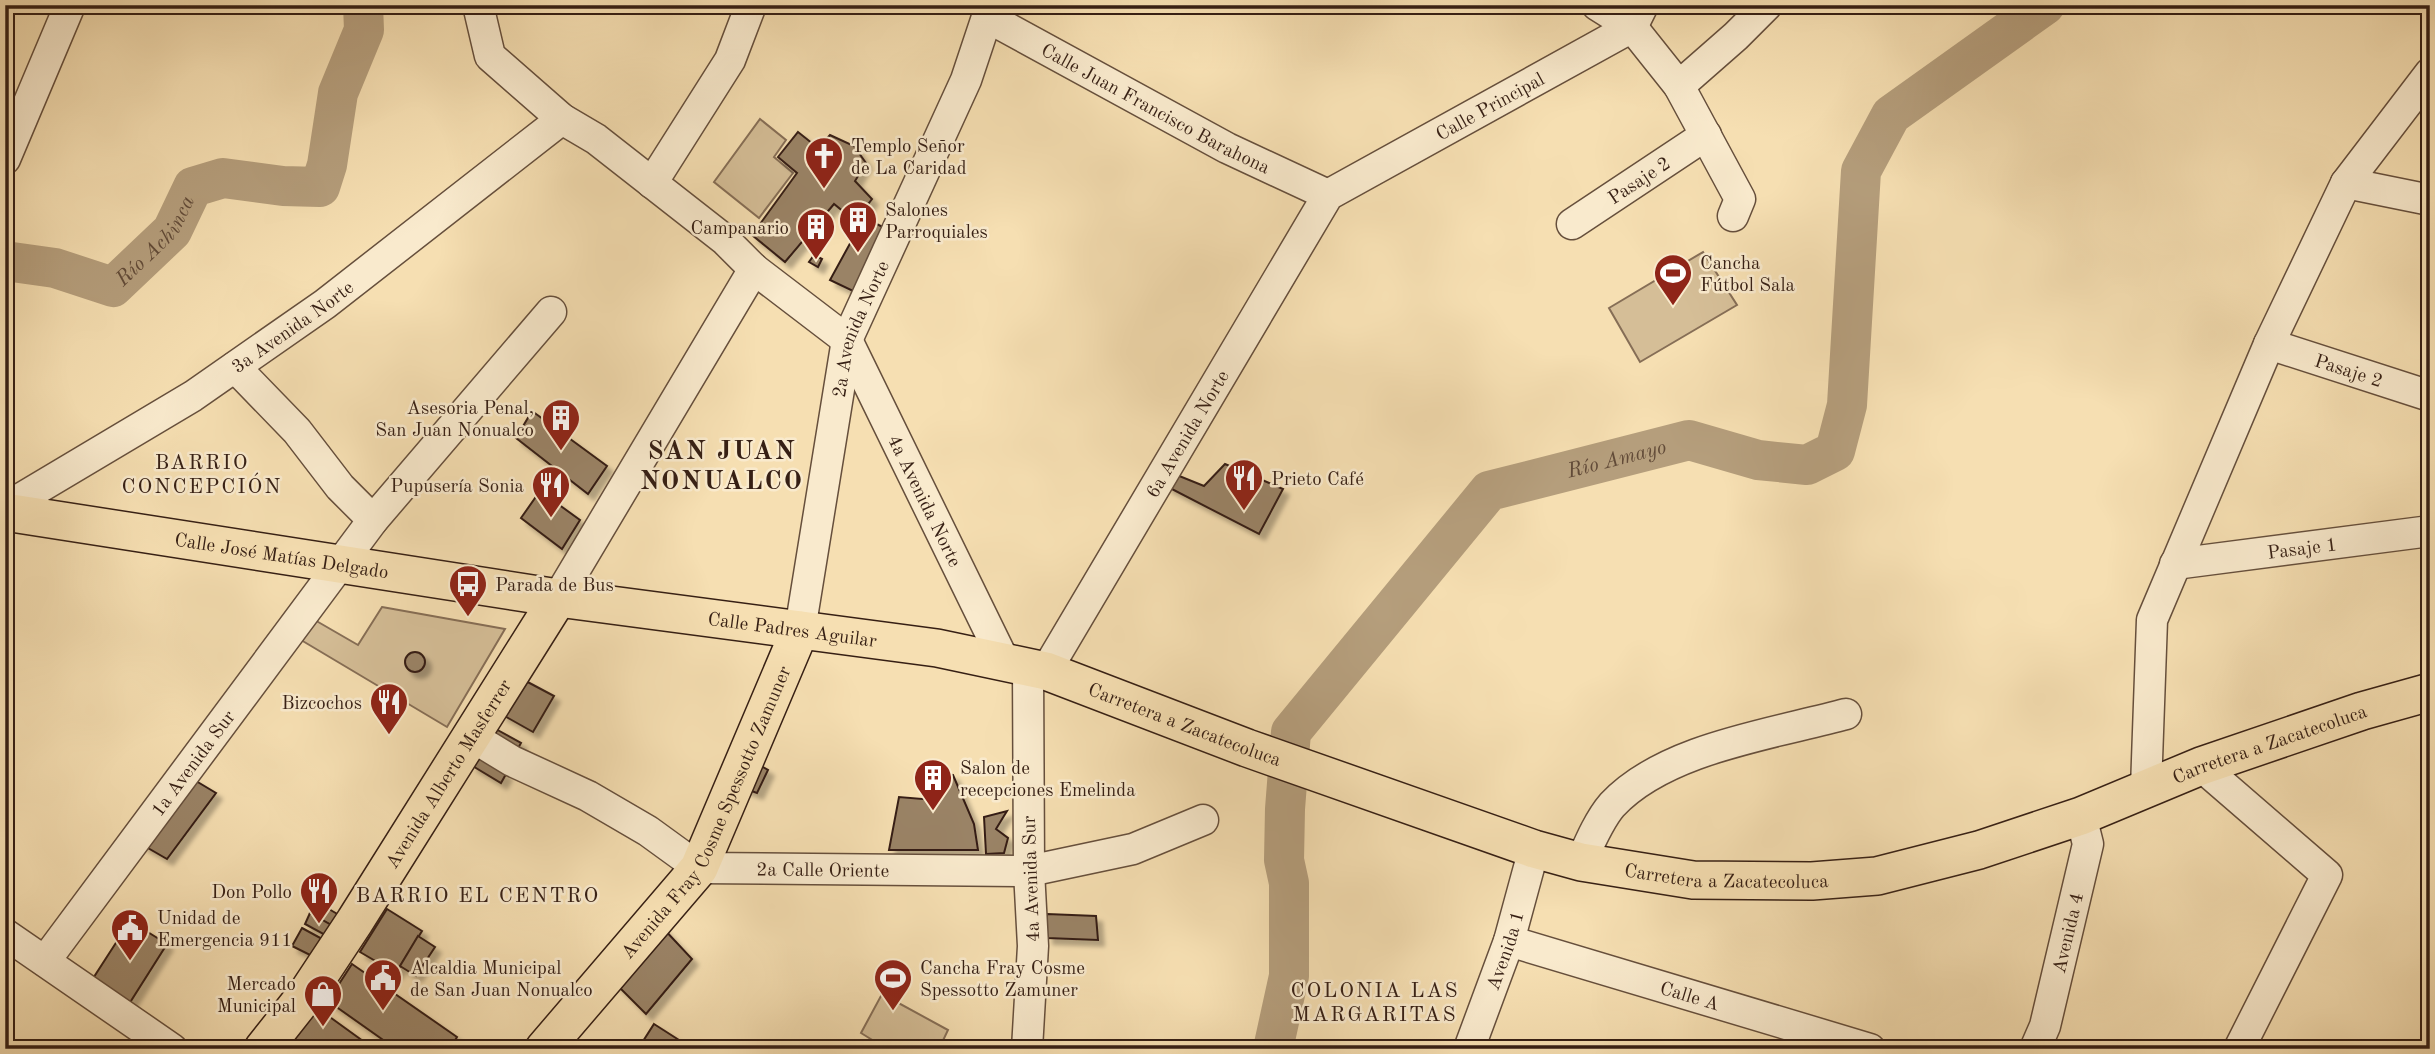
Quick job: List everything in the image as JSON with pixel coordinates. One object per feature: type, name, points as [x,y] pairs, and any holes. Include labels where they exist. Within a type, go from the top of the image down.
[{"type":"main road","name":"Calle José Matías Delgado","points":[[5,510],[339,566],[558,598]]},
{"type":"main road","name":"Calle Padres Aguilar","points":[[558,598],[937,648],[1026,666]]},
{"type":"main road","name":"Avenida Alberto Masferrer","points":[[263,1049],[308,992],[558,598]]},
{"type":"main road","name":"Avenida Fray Cosme Spessotto Zamuner","points":[[544,1049],[699,868],[800,630]]},
{"type":"main road","name":"Carretera a Zacatecoluca","points":[[1026,666],[1534,849],[1581,862],[1693,880],[1812,881],[1877,876],[1979,850],[2081,816],[2202,766],[2430,692]]},
{"type":"street","points":[[5,159],[70,5]]},
{"type":"street","points":[[478,5],[491,55],[562,119],[596,139],[725,240],[754,269],[847,340]]},
{"type":"street","points":[[652,183],[730,60],[751,5]]},
{"type":"street","points":[[1597,5],[1637,16],[1679,86],[1740,199],[1733,216]]},
{"type":"street","points":[[1679,86],[1737,36],[1767,5]]},
{"type":"street","name":"Calle Juan Francisco Barahona","points":[[989,11],[1227,148],[1328,195]]},
{"type":"street","name":"2a Avenida Norte","points":[[800,630],[847,340],[966,80],[989,11]]},
{"type":"street","name":"Calle Principal","points":[[1328,195],[1443,134],[1637,16]]},
{"type":"street","points":[[2147,789],[2152,620],[2269,344],[2346,183],[2430,73]]},
{"type":"street","name":"3a Avenida Norte","points":[[5,510],[193,396],[325,304],[562,119]]},
{"type":"street","name":"Pasaje 2","points":[[1572,224],[1706,135]]},
{"type":"street","points":[[2346,183],[2430,200]]},
{"type":"street","name":"6a Avenida Norte","points":[[1026,666],[1328,195]]},
{"type":"street","points":[[558,598],[754,269]]},
{"type":"street","name":"1a Avenida Sur","points":[[44,961],[373,520],[551,312]]},
{"type":"street","name":"4a Avenida Norte","points":[[847,340],[1026,666]]},
{"type":"street","name":"Pasaje 2","points":[[2269,344],[2430,396]]},
{"type":"street","points":[[235,367],[297,431],[340,487],[373,520]]},
{"type":"street","name":"Pasaje 1","points":[[2175,564],[2430,531]]},
{"type":"street","name":"4a Avenida Sur","points":[[1026,666],[1028,871],[1033,946],[1027,1049]]},
{"type":"street","points":[[1581,862],[1611,807],[1637,783],[1668,765],[1751,738],[1846,714]]},
{"type":"street","points":[[471,736],[512,761],[588,796],[648,831],[699,868]]},
{"type":"street","points":[[2202,766],[2327,875],[2239,1049]]},
{"type":"street","name":"Avenida 4","points":[[2035,1049],[2045,1026],[2088,844],[2081,816]]},
{"type":"street","name":"2a Calle Oriente","points":[[699,868],[1028,871],[1133,849],[1203,821]]},
{"type":"street","name":"Avenida 1","points":[[1469,1049],[1509,941],[1534,849]]},
{"type":"street","points":[[5,934],[172,1049]]},
{"type":"street","name":"Calle A","points":[[1509,941],[1870,1049]]},
{"type":"shaded area","points":[[760,119],[786,140],[774,157],[793,173],[759,218],[714,182]]},
{"type":"shaded area","name":"Cancha Fútbol Sala","points":[[1703,252],[1737,305],[1640,362],[1609,308]]},
{"type":"shaded area","points":[[382,607],[505,629],[447,727],[301,640],[313,619],[358,645]]},
{"type":"shaded area","name":"Cancha Fray Cosme Spessotto Zamuner","points":[[882,994],[948,1030],[939,1049],[887,1049],[861,1033]]},
{"type":"building","name":"Templo Señor de La Caridad","points":[[798,132],[818,148],[830,135],[854,146],[866,163],[855,181],[872,199],[855,221],[834,204],[785,262],[752,235],[797,173],[778,157]]},
{"type":"building","name":"Salones Parroquiales","points":[[864,218],[885,228],[853,291],[830,280]]},
{"type":"building","name":"Campanario","points":[[814,255],[822,259],[818,267],[809,262]]},
{"type":"building","name":"Asesoria Penal, San Juan Nonualco","points":[[532,411],[607,466],[588,494],[516,438]]},
{"type":"building","name":"Prieto Café","points":[[1225,464],[1283,489],[1259,534],[1166,486],[1172,473],[1204,486]]},
{"type":"building","name":"Pupusería Sonia","points":[[540,491],[580,520],[562,549],[521,518]]},
{"type":"building","points":[[415,652],[422,655],[425,662],[422,669],[415,672],[408,669],[405,662],[408,655]]},
{"type":"building","points":[[522,679],[554,696],[533,732],[501,714]]},
{"type":"building","points":[[494,728],[521,743],[515,754],[488,739]]},
{"type":"building","points":[[477,756],[506,774],[501,783],[471,765]]},
{"type":"building","points":[[754,762],[768,770],[757,793],[743,788]]},
{"type":"building","name":"Salon de recepciones Emelinda","points":[[935,773],[953,775],[974,824],[978,850],[889,850],[899,797],[934,800]]},
{"type":"building","points":[[191,778],[216,793],[167,859],[141,844]]},
{"type":"building","points":[[1007,811],[996,829],[1008,838],[1004,853],[986,854],[984,817]]},
{"type":"building","points":[[317,902],[339,915],[333,926],[310,913]]},
{"type":"building","points":[[387,909],[422,931],[396,973],[360,952]]},
{"type":"building","name":"Don Pollo","points":[[310,913],[333,926],[327,936],[305,924]]},
{"type":"building","points":[[1047,914],[1096,916],[1098,940],[1047,938]]},
{"type":"building","name":"Unidad de Emergencia 911","points":[[130,921],[167,944],[129,1004],[92,980]]},
{"type":"building","points":[[662,927],[692,959],[646,1014],[614,982]]},
{"type":"building","points":[[302,928],[324,940],[314,957],[292,946]]},
{"type":"building","points":[[418,936],[435,947],[416,976],[400,966]]},
{"type":"building","name":"Alcaldia Municipal de San Juan Nonualco","points":[[352,964],[457,1037],[450,1049],[396,1049],[328,1001]]},
{"type":"building","name":"Mercado Municipal","points":[[316,1007],[374,1049],[286,1049]]},
{"type":"building","points":[[654,1024],[693,1049],[638,1049]]},
{"type":"waterway","name":"Río Achinca","points":[[5,261],[55,268],[113,287],[172,231],[193,187],[223,178],[283,186],[320,187],[327,165],[338,93],[364,30],[363,5]]},
{"type":"waterway","name":"Río Amayo","points":[[1273,1049],[1289,976],[1289,883],[1284,860],[1291,732],[1489,491],[1689,440],[1758,460],[1807,465],[1835,451],[1847,405],[1861,171],[1891,115],[2045,5]]},
{"type":"place","name":"Templo Señor de La Caridad","points":[[824,190]]},
{"type":"place","name":"Salones Parroquiales","points":[[858,254]]},
{"type":"place","name":"Campanario","points":[[816,261]]},
{"type":"place","name":"Cancha Fútbol Sala","points":[[1673,307]]},
{"type":"place","name":"Asesoria Penal, San Juan Nonualco","points":[[561,452]]},
{"type":"place","name":"Prieto Café","points":[[1244,512]]},
{"type":"place","name":"Pupusería Sonia","points":[[551,519]]},
{"type":"place","name":"Parada de Bus","points":[[468,618]]},
{"type":"place","name":"Bizcochos","points":[[389,736]]},
{"type":"place","name":"Salon de recepciones Emelinda","points":[[933,812]]},
{"type":"place","name":"Don Pollo","points":[[319,925]]},
{"type":"place","name":"Unidad de Emergencia 911","points":[[130,962]]},
{"type":"place","name":"Alcaldia Municipal de San Juan Nonualco","points":[[383,1012]]},
{"type":"place","name":"Cancha Fray Cosme Spessotto Zamuner","points":[[893,1012]]},
{"type":"place","name":"Mercado Municipal","points":[[323,1028]]},
{"type":"district","name":"SAN JUAN NONUALCO","points":[[722,465]]},
{"type":"district","name":"BARRIO CONCEPCIÓN","points":[[202,474]]},
{"type":"district","name":"BARRIO EL CENTRO","points":[[478,895]]},
{"type":"district","name":"COLONIA LAS MARGARITAS","points":[[1375,1002]]}]
